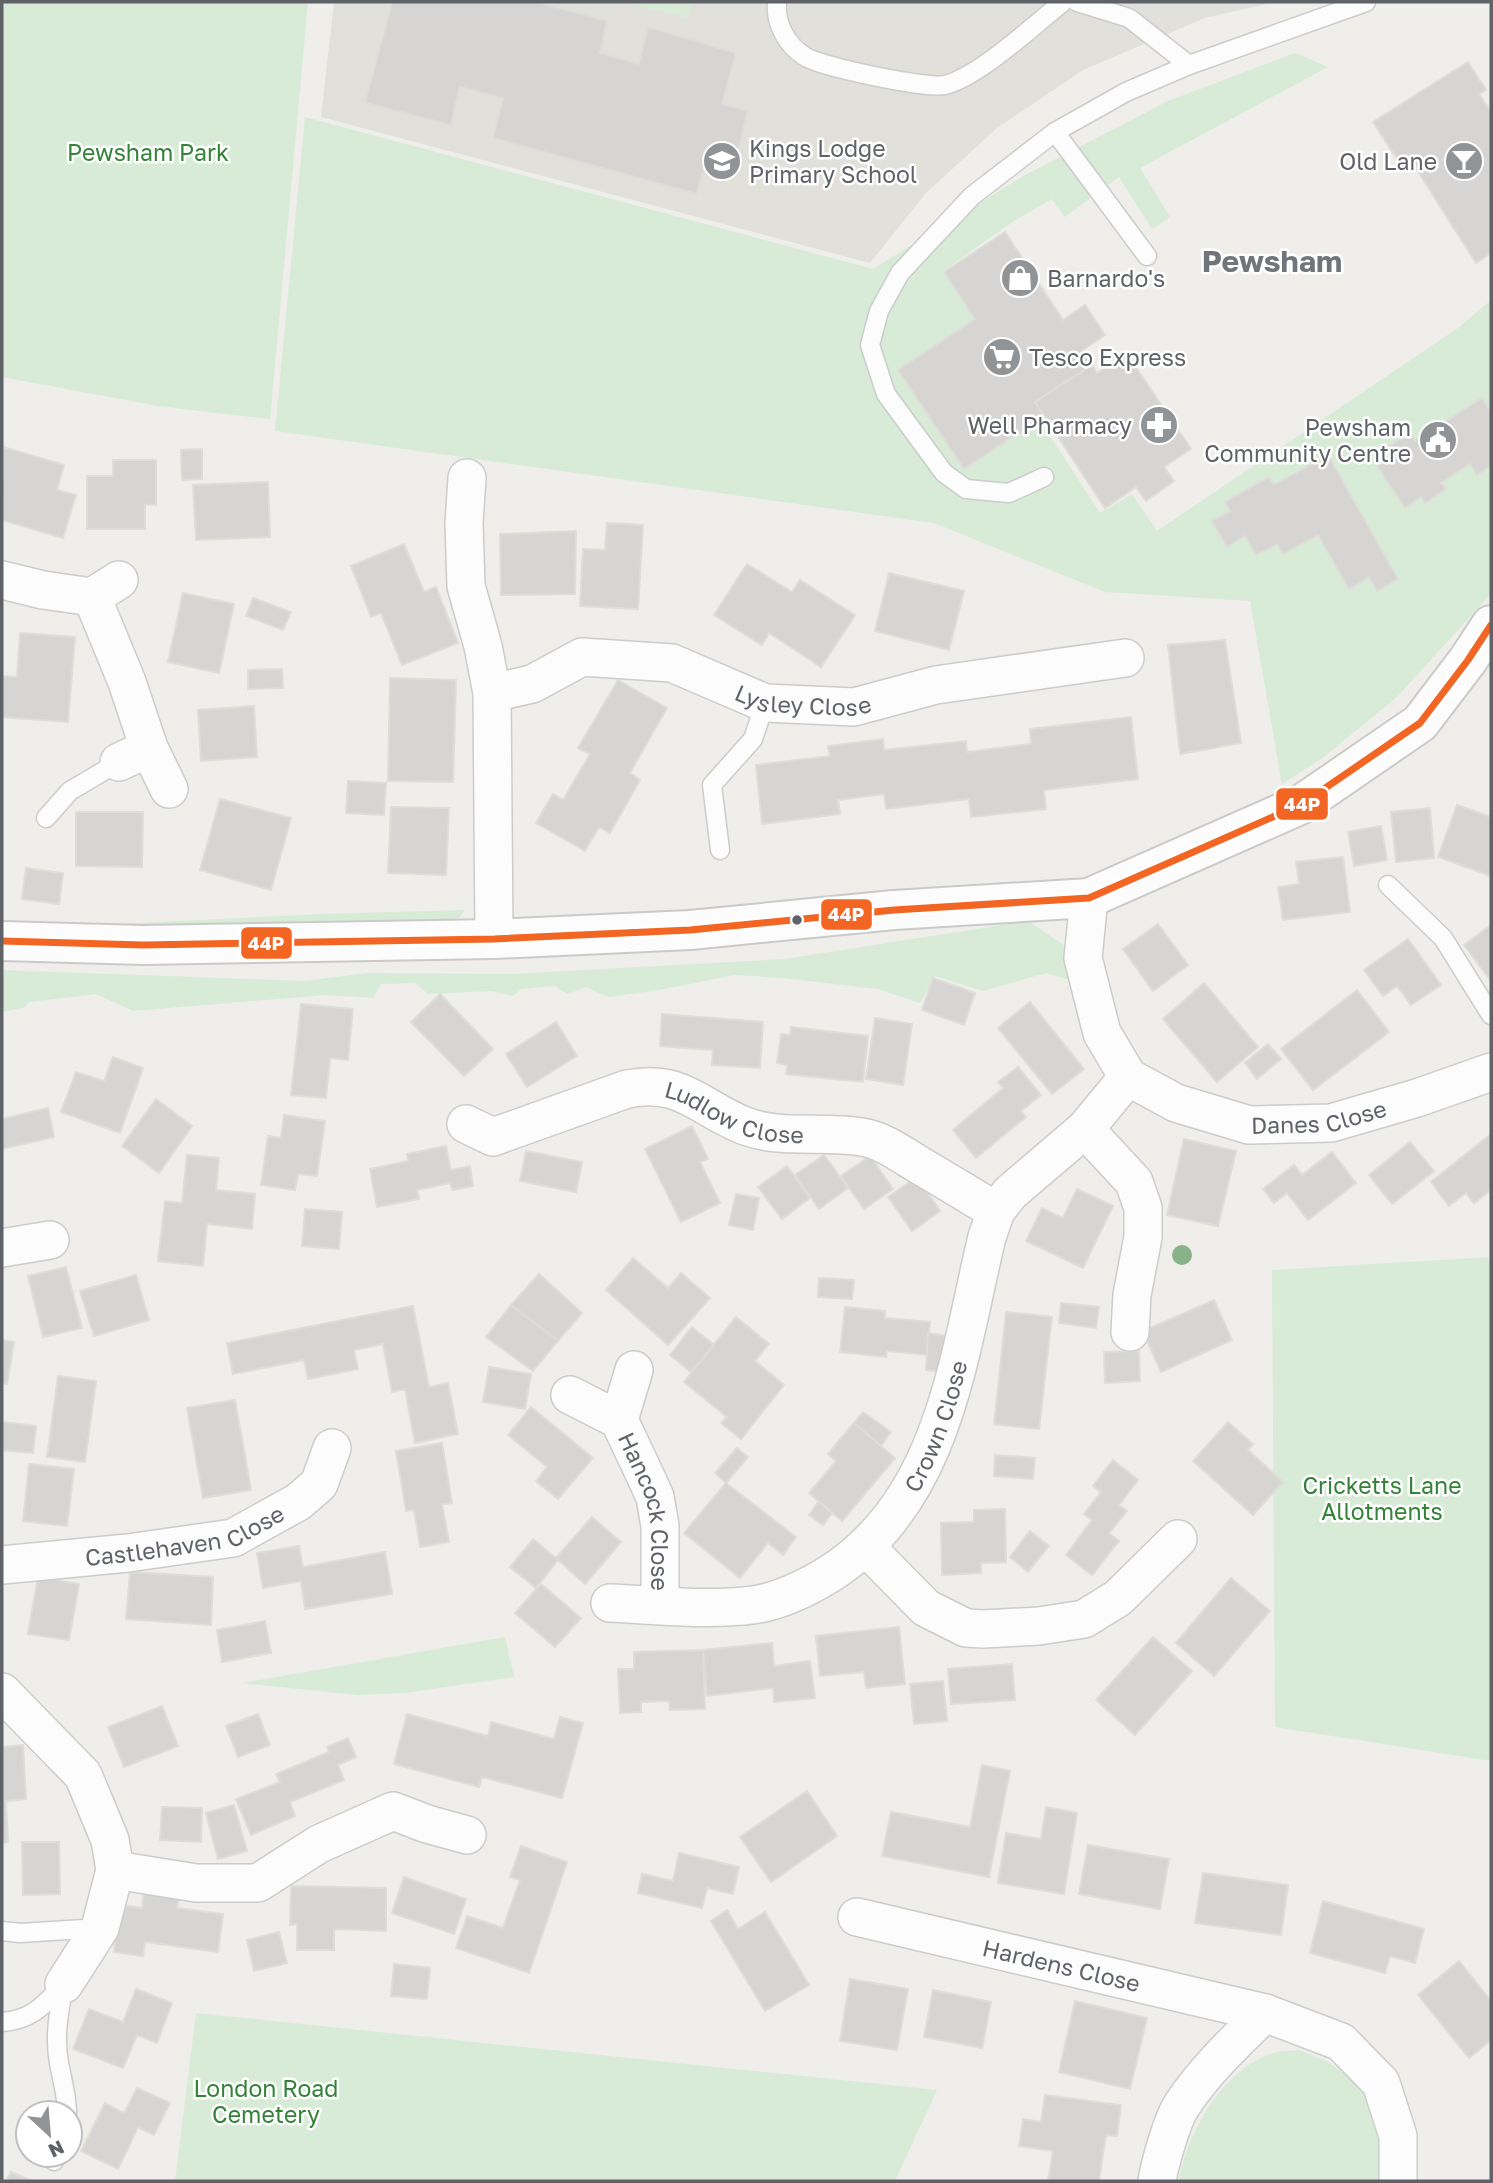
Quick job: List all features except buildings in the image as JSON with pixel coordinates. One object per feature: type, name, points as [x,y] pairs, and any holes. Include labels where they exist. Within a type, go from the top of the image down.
[{"type":"street","points":[[467,478],[464,523],[466,586],[483,646],[492,693],[494,939]]},
{"type":"street","points":[[2,580],[43,590],[105,589],[127,682],[134,755],[169,789]]},
{"type":"street","points":[[2,942],[143,946],[494,939],[690,930],[894,910],[1089,898],[1302,804],[1420,723],[1491,625]]},
{"type":"street","name":"Lysley Close","points":[[492,693],[532,684],[582,657],[672,663],[765,703],[854,706],[936,685],[1125,658]]},
{"type":"street","points":[[1089,898],[1083,958],[1102,1033],[1128,1077]]},
{"type":"street","name":"Danes Close","points":[[1128,1077],[1176,1103],[1249,1125],[1331,1124],[1491,1072]]},
{"type":"street","name":"Crown Close","points":[[610,1603],[727,1607],[754,1605],[783,1598],[811,1586],[866,1547],[903,1502],[942,1425],[986,1237],[996,1212],[1010,1193],[1027,1177],[1085,1129],[1128,1077]]},
{"type":"street","name":"Ludlow Close","points":[[483,1140],[627,1089],[645,1085],[664,1087],[683,1091],[746,1126],[770,1132],[865,1137],[887,1146],[996,1212]]},
{"type":"street","points":[[1085,1129],[1134,1182],[1143,1208],[1143,1237],[1132,1295],[1129,1332]]},
{"type":"street","points":[[2,1248],[50,1240]]},
{"type":"street","name":"Hancock Close","points":[[619,1420],[634,1370]]},
{"type":"street","name":"Hancock Close","points":[[570,1395],[619,1420],[655,1497],[660,1526],[660,1605]]},
{"type":"street","name":"Castlehaven Close","points":[[2,1565],[128,1553],[233,1538],[298,1502],[319,1484],[332,1448]]},
{"type":"street","points":[[866,1547],[926,1608],[966,1628],[983,1629],[1062,1624],[1084,1619],[1118,1598],[1178,1539]]},
{"type":"street","points":[[2,1692],[83,1775],[110,1840],[115,1870],[100,1928],[64,1984]]},
{"type":"street","points":[[115,1870],[196,1882],[258,1883],[319,1844],[393,1811],[467,1835]]},
{"type":"street","name":"Hardens Close","points":[[856,1917],[1265,2013],[1341,2042],[1381,2083],[1398,2137],[1398,2181]]},
{"type":"street","points":[[1157,2181],[1181,2106],[1225,2052],[1265,2013]]},
{"type":"lane","points":[[778,2],[780,31],[804,56],[836,68],[944,85],[981,67],[1063,2]]},
{"type":"lane","points":[[1077,2],[1115,7],[1189,65]]},
{"type":"lane","points":[[1044,477],[1009,493],[966,489],[944,473],[886,394],[870,345],[879,311],[900,273],[972,196],[1055,132],[1126,92],[1189,65],[1366,2]]},
{"type":"lane","points":[[1055,132],[1147,256]]},
{"type":"lane","points":[[720,850],[712,785],[752,738],[765,703]]},
{"type":"lane","points":[[46,818],[70,790],[134,755]]},
{"type":"lane","points":[[1388,885],[1443,938],[1491,1015]]},
{"type":"lane","points":[[2,1931],[20,1933],[100,1928]]},
{"type":"lane","points":[[2,2022],[19,2021],[41,2008],[64,1984]]},
{"type":"lane","points":[[64,1984],[56,2024],[59,2063],[67,2099]]},
{"type":"shaded area","name":"Kings Lodge Primary School","points":[[334,2],[1275,2],[1205,18],[1083,70],[997,128],[925,194],[870,263],[321,117]]},
{"type":"green space","name":"Pewsham Park","points":[[2,2],[308,2],[270,419],[158,406],[2,377]]},
{"type":"green space","points":[[622,2],[692,2],[688,18]]},
{"type":"green space","points":[[1295,53],[1328,67],[1140,168],[1170,217],[1152,229],[1119,177],[1065,217],[1052,199],[1014,221],[943,271],[1100,513],[1132,494],[1157,531],[1458,328],[1491,300],[1491,594],[1397,697],[1324,757],[1282,784],[1250,601],[1105,592],[934,523],[275,431],[305,117],[873,269],[1025,175],[1168,101]]},
{"type":"green space","points":[[465,910],[460,917],[443,926],[181,933],[97,925],[320,914]]},
{"type":"green space","points":[[1028,921],[1067,947],[1069,980],[1046,973],[983,991],[935,976],[920,1003],[878,989],[735,975],[608,997],[586,987],[568,994],[554,986],[521,989],[513,996],[492,991],[428,994],[415,983],[381,984],[373,998],[325,995],[133,1011],[96,994],[29,1002],[23,1008],[2,1012],[2,970],[303,981],[367,973],[511,974],[785,959]]},
{"type":"green space","name":"Cricketts Lane Allotments","points":[[1491,1257],[1491,1761],[1275,1727],[1272,1270]]},
{"type":"green space","points":[[505,1637],[514,1677],[405,1693],[358,1695],[242,1683]]},
{"type":"green space","name":"London Road Cemetery","points":[[196,2013],[937,2090],[895,2181],[175,2181]]},
{"type":"green space","points":[[1299,2050],[1328,2062],[1353,2080],[1369,2100],[1385,2156],[1380,2181],[1179,2181],[1190,2142],[1200,2122],[1225,2086],[1258,2059],[1280,2051]]},
{"type":"transit line","name":"44P","points":[[2,941],[143,945],[494,939],[690,930],[894,910],[1089,898],[1302,804],[1420,723],[1491,625]]},
{"type":"place","name":"Kings Lodge Primary School","points":[[722,161]]},
{"type":"place","name":"Old Lane","points":[[1464,161]]},
{"type":"place","name":"Barnardo's","points":[[1020,278]]},
{"type":"place","name":"Tesco Express","points":[[1002,357]]},
{"type":"place","name":"Well Pharmacy","points":[[1159,425]]},
{"type":"place","name":"Pewsham Community Centre","points":[[1438,440]]},
{"type":"district","name":"Pewsham","points":[[1272,261]]}]
